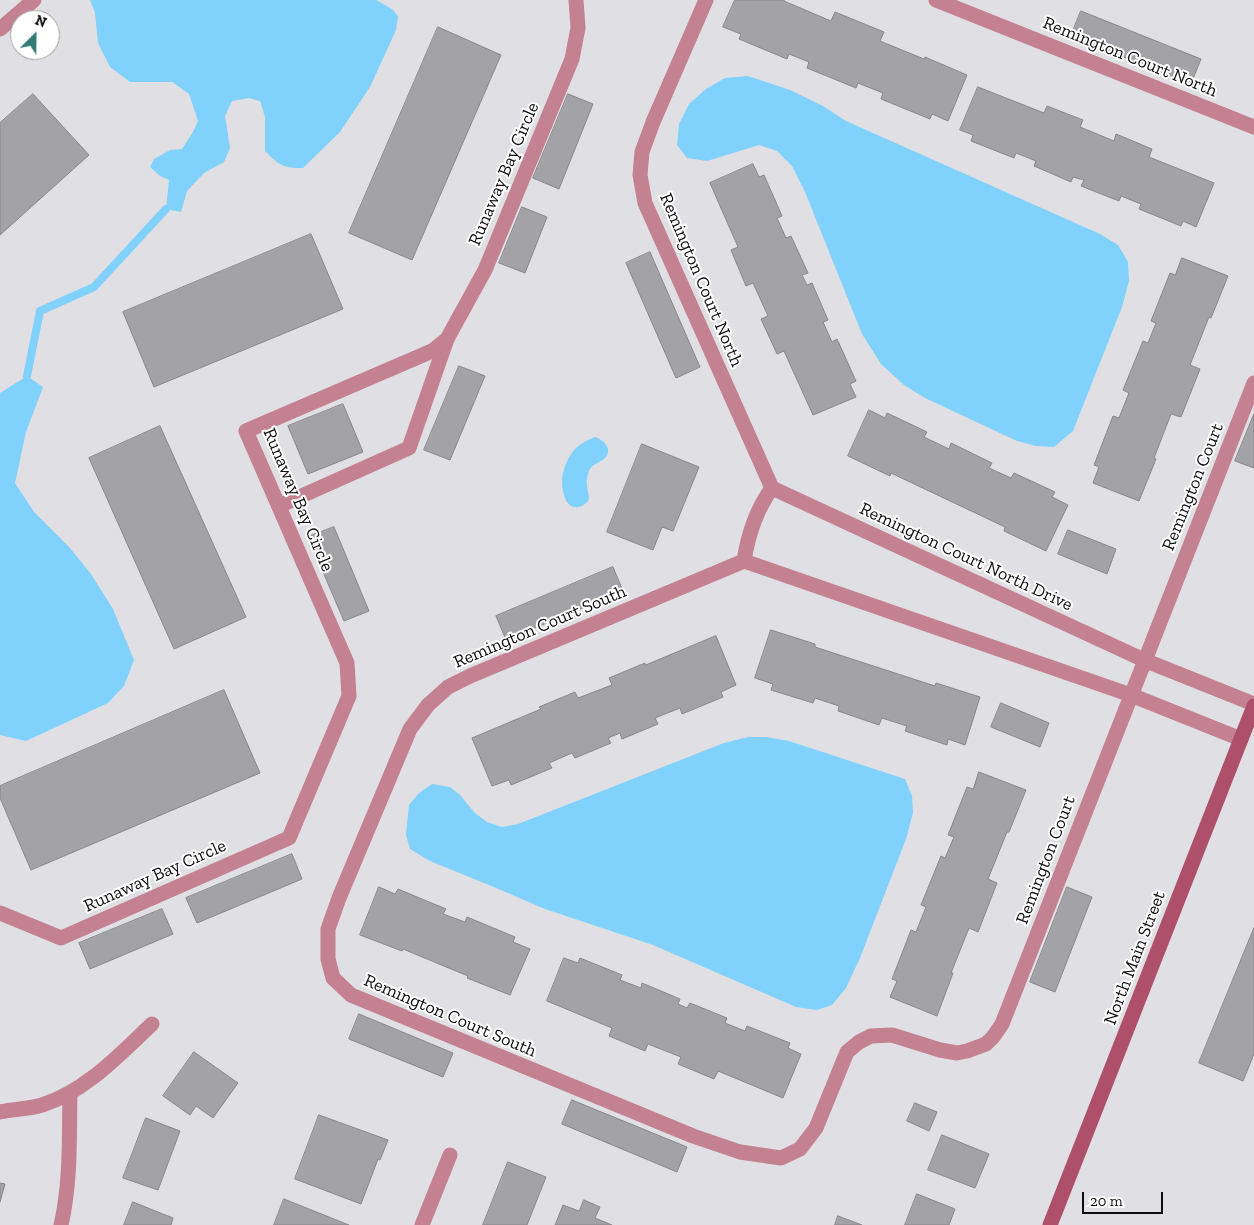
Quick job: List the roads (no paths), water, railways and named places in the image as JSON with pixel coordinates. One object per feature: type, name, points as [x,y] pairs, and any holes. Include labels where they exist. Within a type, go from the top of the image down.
[{"type":"main road","name":"North Main Street","points":[[1050,1225],[1254,705]]},
{"type":"street","points":[[0,29],[34,0]]},
{"type":"street","name":"Runaway Bay Circle","points":[[0,913],[61,938],[289,838],[349,696],[347,663],[246,430],[432,351],[447,339],[485,270],[572,59],[578,28],[576,0]]},
{"type":"street","name":"Remington Court North","points":[[706,0],[653,122],[642,152],[640,175],[645,203],[772,488]]},
{"type":"street","name":"Remington Court North","points":[[936,0],[1254,127]]},
{"type":"street","points":[[279,506],[409,448],[447,339]]},
{"type":"street","name":"Remington Court","points":[[993,1037],[1002,1024],[1254,383]]},
{"type":"street","points":[[772,488],[754,521],[747,542],[744,561],[1131,695],[1241,739]]},
{"type":"street","name":"Remington Court North Drive","points":[[772,488],[1144,660]]},
{"type":"street","name":"Remington Court South","points":[[744,561],[470,676],[448,687],[428,705],[410,729],[339,898],[328,929],[328,959],[334,978],[351,995],[693,1136],[740,1152],[781,1158],[800,1149],[816,1128],[847,1052],[859,1042],[871,1036],[892,1035],[940,1050],[957,1053],[986,1044],[993,1037]]},
{"type":"street","points":[[1144,660],[1254,705]]},
{"type":"street","points":[[0,1112],[42,1105],[70,1093],[85,1084],[152,1024]]},
{"type":"street","points":[[61,1225],[67,1194],[70,1093]]},
{"type":"street","points":[[422,1225],[450,1155]]},
{"type":"water","points":[[90,0],[376,0],[392,9],[398,16],[396,30],[370,87],[340,132],[303,168],[290,168],[281,165],[265,151],[265,117],[260,101],[249,98],[232,101],[225,116],[230,148],[224,162],[204,173],[187,191],[181,212],[166,209],[169,180],[160,176],[150,167],[154,159],[170,150],[182,149],[193,132],[198,121],[189,94],[172,82],[130,82],[110,67],[98,43],[95,13]]},
{"type":"water","points":[[748,76],[790,90],[823,106],[846,121],[1100,234],[1118,245],[1128,262],[1129,281],[1122,307],[1073,431],[1054,447],[1036,446],[1017,441],[925,398],[904,385],[881,364],[862,334],[805,192],[792,166],[777,151],[759,145],[707,161],[687,158],[677,145],[679,124],[689,104],[706,89],[725,78]]},
{"type":"water","points":[[27,376],[43,387],[26,432],[15,483],[34,512],[69,547],[91,574],[113,609],[134,660],[124,686],[108,703],[26,741],[0,735],[0,393]]},
{"type":"water","points":[[595,437],[606,444],[608,454],[604,459],[592,466],[589,471],[587,483],[589,496],[587,502],[579,507],[574,507],[567,502],[563,492],[562,477],[564,470],[569,457],[575,449],[582,443]]},
{"type":"water","points":[[748,737],[766,737],[789,741],[905,779],[912,796],[913,813],[906,839],[860,958],[846,988],[832,1005],[817,1010],[796,1007],[653,945],[545,909],[430,861],[410,849],[406,835],[409,805],[419,793],[432,784],[450,787],[460,795],[475,813],[487,822],[502,827],[518,824],[724,743]]},
{"type":"waterway","points":[[27,376],[40,311],[94,287],[166,209]]}]
